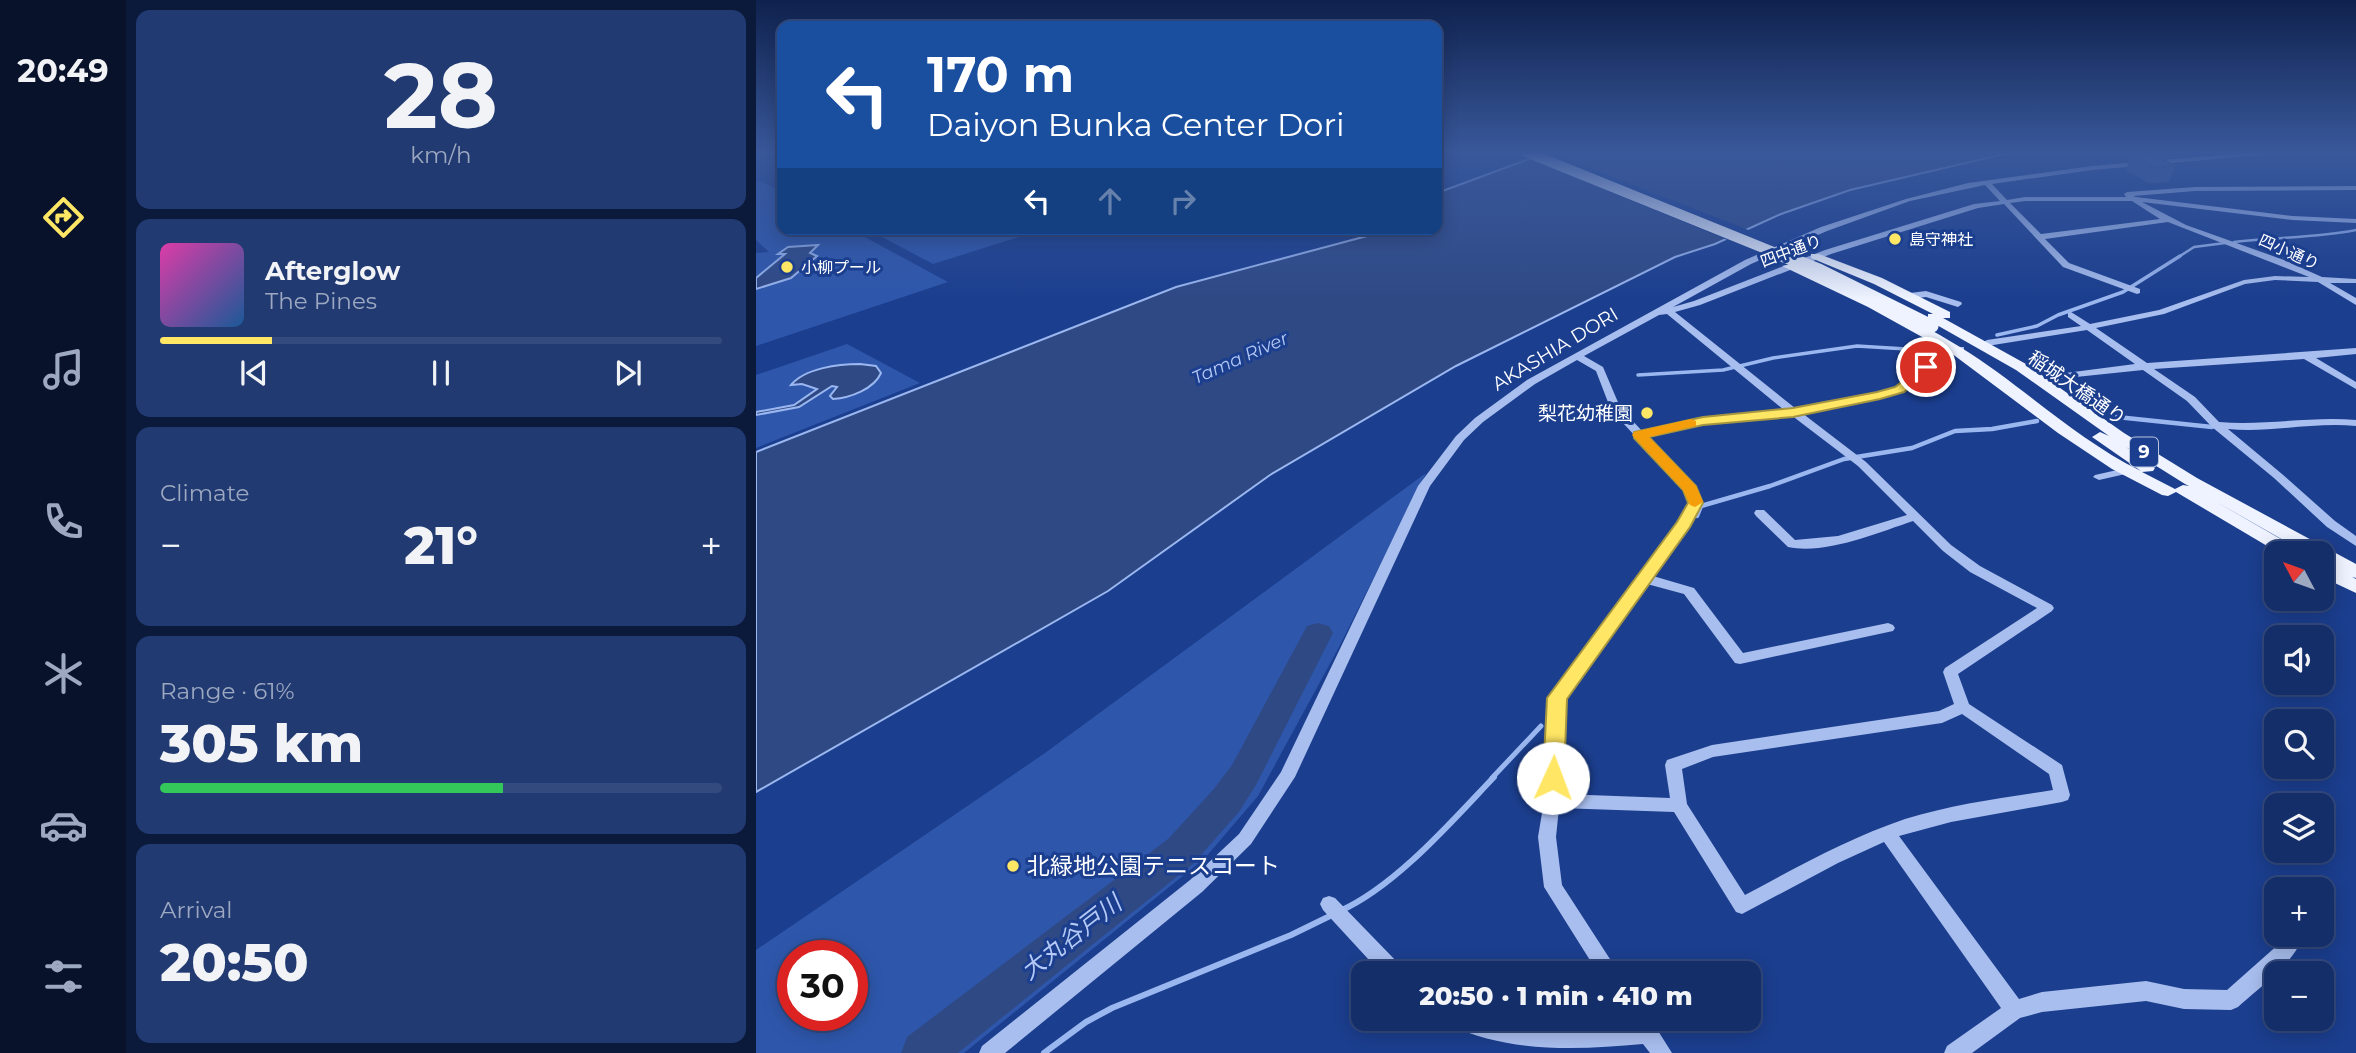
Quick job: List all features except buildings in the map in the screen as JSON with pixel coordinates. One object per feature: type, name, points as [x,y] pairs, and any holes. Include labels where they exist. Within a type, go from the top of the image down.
[{"type":"main road","name":"9","points":[[1647,201],[1819,270],[1932,321]]},
{"type":"main road","name":"9","points":[[1660,201],[1827,268],[1932,321],[1971,344],[2021,367],[2119,436],[2191,481],[2298,541]]},
{"type":"main road","points":[[1815,256],[1910,296],[1971,344],[2063,430],[2126,471],[2168,491]]},
{"type":"main road","points":[[1788,266],[2050,378],[2160,455],[2191,481]]},
{"type":"main road","name":"9","points":[[1971,344],[2168,491],[2264,547]]},
{"type":"main road","name":"稲城大橋通り","points":[[1971,344],[2120,452],[2269,541]]},
{"type":"main road","name":"稲城大橋通り","points":[[1971,344],[2130,451],[2283,541]]},
{"type":"main road","name":"9","points":[[2334,561],[2356,572]]},
{"type":"main road","points":[[2334,568],[2356,580]]},
{"type":"main road","points":[[2334,575],[2356,587]]},
{"type":"main road","points":[[2334,586],[2356,597]]},
{"type":"street","name":"AKASHIA DORI","points":[[989,1053],[1196,886],[1245,839],[1286,777],[1310,732],[1424,486],[1441,460],[1479,420],[1505,400],[1577,356],[1748,262],[1824,229],[1905,201]]},
{"type":"street","name":"四中通り","points":[[1654,313],[1670,312],[1815,256],[1977,206],[2012,201]]},
{"type":"street","name":"四小通り","points":[[2136,201],[2169,220],[2301,269],[2356,302]]},
{"type":"street","name":"四中通り","points":[[2149,201],[2269,216],[2356,221]]},
{"type":"street","points":[[2005,202],[2066,265],[2137,291]]},
{"type":"street","points":[[2039,237],[2169,220]]},
{"type":"street","points":[[1821,279],[1824,275],[1839,270],[1853,271]]},
{"type":"street","points":[[1639,435],[1703,421],[1834,406],[1899,389],[1937,356],[1971,344],[2090,327],[2161,312],[2244,282],[2263,278],[2356,281]]},
{"type":"street","points":[[1910,296],[1926,294],[1958,304]]},
{"type":"street","points":[[1670,312],[1862,464],[1947,548],[1975,569],[2048,608],[1950,672],[1963,707],[2056,770],[2062,795],[1924,822],[1887,833],[1820,864],[1742,906],[1679,805],[1673,765],[1737,747],[1942,717],[1963,707]]},
{"type":"street","points":[[2071,315],[2191,398],[2216,425],[2331,524],[2356,542]]},
{"type":"street","points":[[2050,378],[2090,371],[2307,357],[2356,351]]},
{"type":"street","points":[[1577,356],[1600,369],[1615,408],[1690,489],[1696,503],[1684,524],[1557,698],[1552,801],[1547,837],[1553,887],[1601,961]]},
{"type":"street","points":[[2307,357],[2356,386]]},
{"type":"street","points":[[2216,425],[2238,428],[2328,419],[2356,423]]},
{"type":"street","points":[[2099,477],[2126,471]]},
{"type":"street","points":[[1760,513],[1791,544],[1807,545],[1835,540],[1914,517]]},
{"type":"street","points":[[1643,578],[1689,591],[1740,659],[1888,628]]},
{"type":"street","points":[[1552,801],[1679,805]]},
{"type":"street","points":[[1887,833],[2015,1010]]},
{"type":"street","points":[[1329,904],[1382,961]]},
{"type":"street","points":[[1954,1053],[2015,1010],[2042,1002],[2146,991],[2183,999],[2231,1000],[2288,947]]},
{"type":"street","points":[[1492,1031],[1519,1037],[1606,1037],[1626,1031]]},
{"type":"street","points":[[1647,1031],[1662,1053]]},
{"type":"shaded area","points":[[756,201],[777,201],[777,235],[861,235],[948,282],[756,346],[756,253],[769,252],[756,240]]},
{"type":"shaded area","points":[[878,235],[1022,236],[933,264]]},
{"type":"shaded area","points":[[847,344],[920,383],[756,448],[756,375]]},
{"type":"shaded area","points":[[1426,473],[1339,647],[1258,796],[1205,858],[964,1053],[756,1053],[756,950],[1045,753]]},
{"type":"water","name":"Tama River","points":[[1442,201],[1818,201],[1781,214],[1715,244],[1675,257],[1456,366],[1270,475],[1108,591],[756,792],[756,452],[1176,287],[1371,235],[1442,235]]},
{"type":"water","name":"小柳プール","points":[[818,245],[810,253],[817,256],[791,278],[756,289],[756,278],[785,254],[778,254],[788,247]]},
{"type":"water","points":[[860,364],[876,366],[881,373],[873,384],[861,392],[833,399],[830,396],[837,387],[832,386],[799,407],[756,415],[756,412],[794,405],[817,389],[802,384],[791,385],[813,371]]},
{"type":"pier","points":[[1632,201],[1675,201],[1751,231],[1730,241]]},
{"type":"waterway","points":[[2234,242],[2356,230]]},
{"type":"waterway","points":[[2177,258],[2194,247],[2225,243]]},
{"type":"waterway","points":[[1997,335],[2037,326],[2058,315],[2123,292],[2180,256]]},
{"type":"waterway","points":[[1638,375],[1723,370],[1773,358],[1857,346],[1939,351]]},
{"type":"waterway","points":[[2117,417],[2212,427]]},
{"type":"waterway","points":[[1697,516],[1701,506],[1770,486],[1844,459],[1912,448],[1955,431],[1992,429],[2037,421]]},
{"type":"waterway","name":"大丸谷戸川","points":[[923,1053],[1181,851],[1226,801],[1244,775],[1318,633]]},
{"type":"waterway","points":[[1492,778],[1541,726]]},
{"type":"waterway","points":[[1340,911],[1382,886],[1402,869],[1442,832],[1494,777]]},
{"type":"waterway","points":[[1044,1053],[1086,1022],[1112,1008],[1291,935],[1332,915]]},
{"type":"slow traffic","points":[[1691,423],[1639,435],[1690,489],[1695,502]]},
{"type":"place","name":"島守神社","points":[[1895,239]]},
{"type":"place","name":"小柳プール","points":[[787,267]]},
{"type":"place","name":"梨花幼稚園","points":[[1647,413]]},
{"type":"place","name":"北緑地公園テニスコート","points":[[1013,866]]},
{"type":"route","points":[[1553,778],[1557,698],[1684,524],[1696,503],[1690,489],[1639,435],[1703,421],[1793,412],[1880,396],[1899,389],[1926,367]]}]
